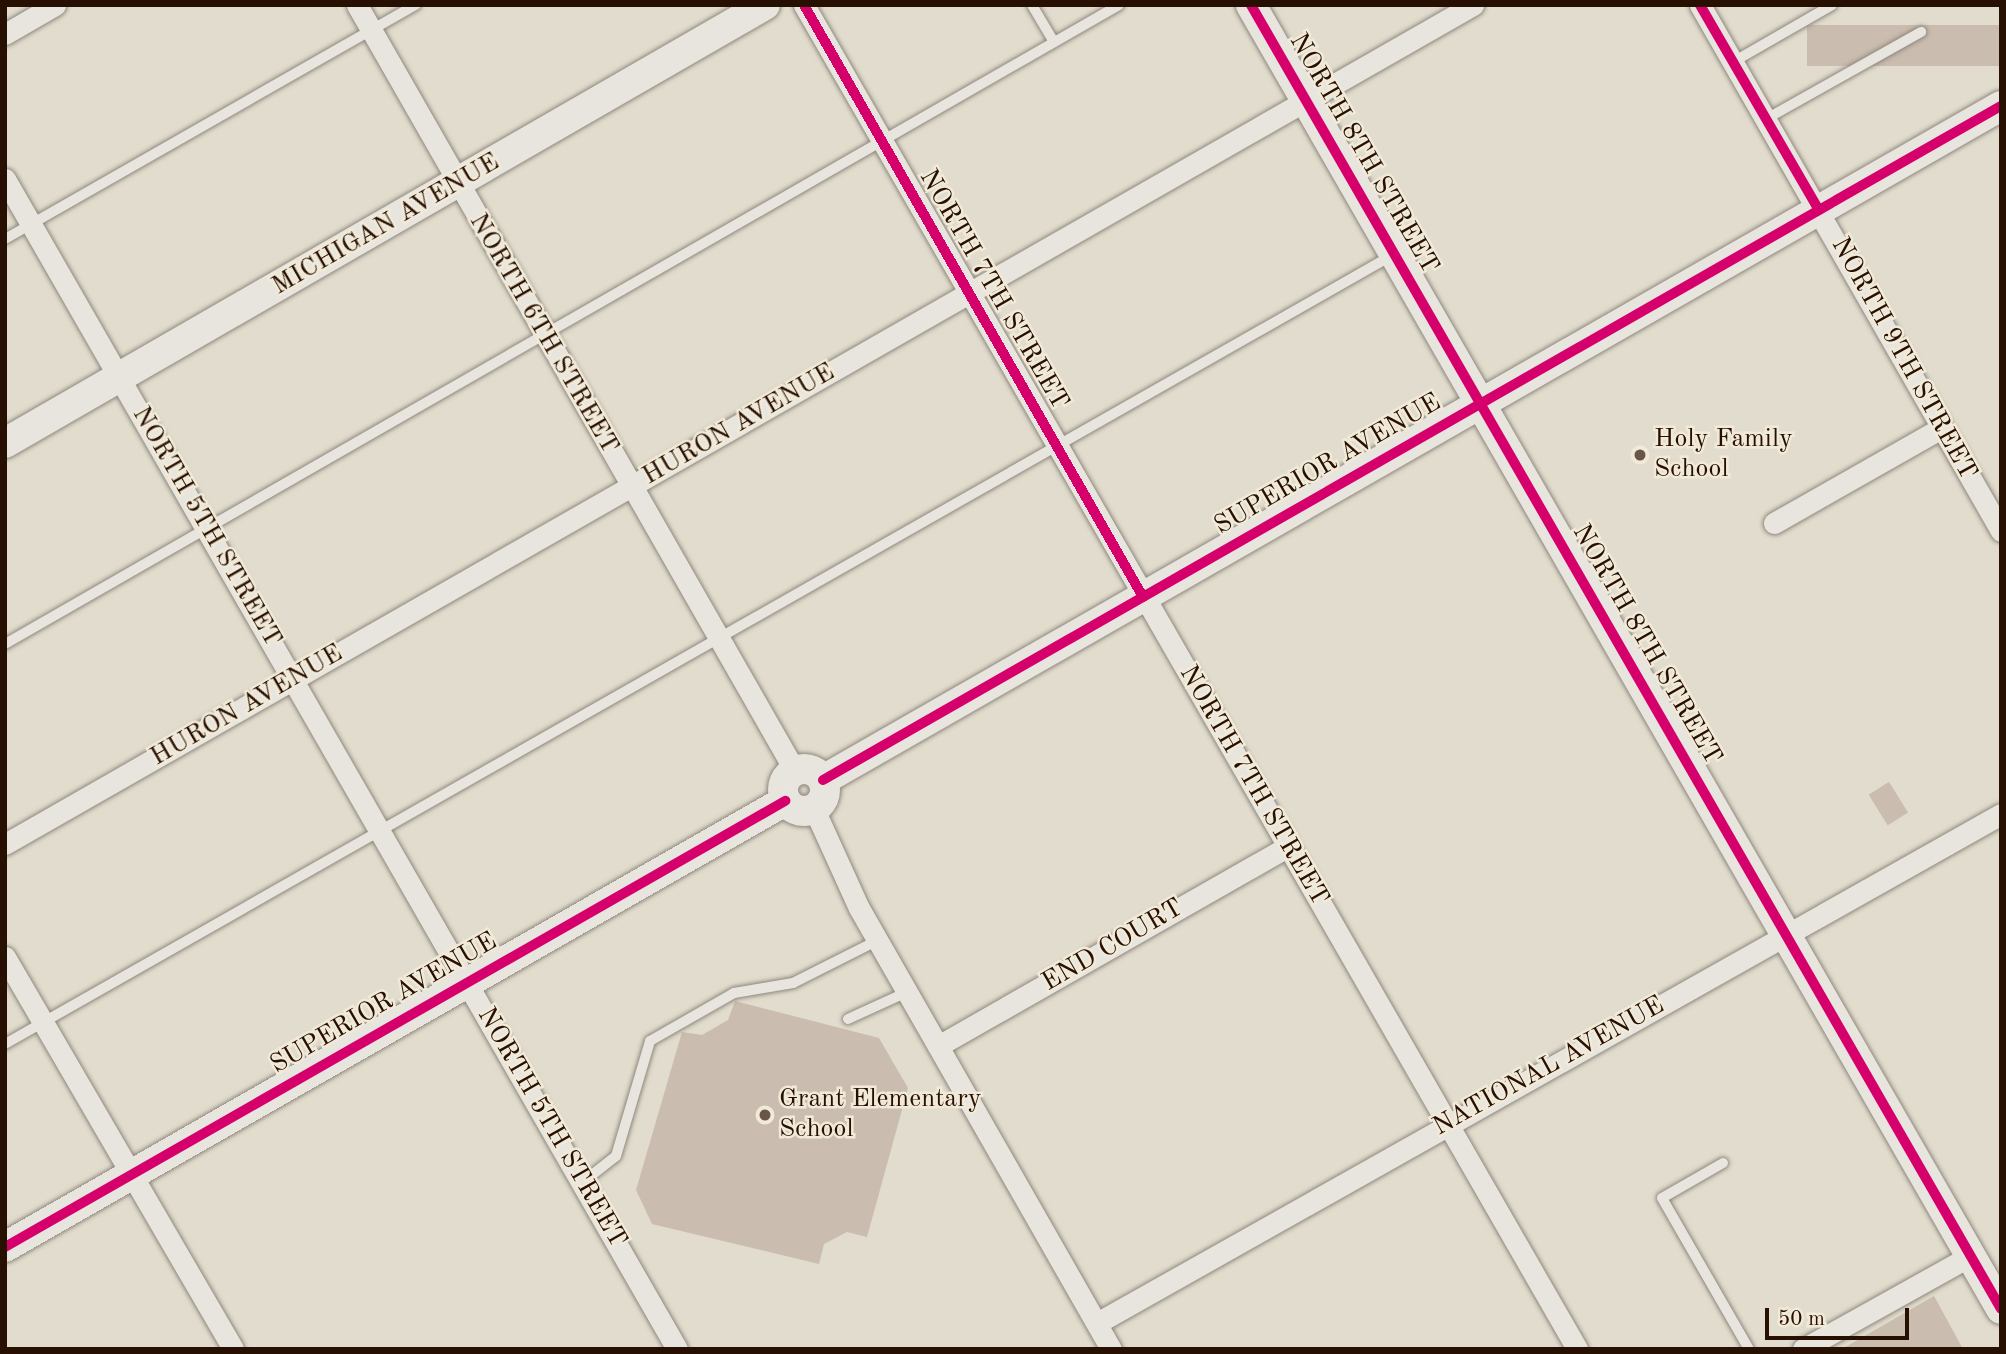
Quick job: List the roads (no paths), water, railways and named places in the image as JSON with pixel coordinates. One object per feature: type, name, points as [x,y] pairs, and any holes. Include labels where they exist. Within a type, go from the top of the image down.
[{"type":"street","points":[[5,34],[55,5]]},
{"type":"street","name":"NORTH 6TH STREET","points":[[357,5],[456,185],[720,640],[809,775]]},
{"type":"street","name":"MICHIGAN AVENUE","points":[[5,443],[765,5]]},
{"type":"street","name":"NORTH 7TH STREET","points":[[804,5],[1577,1349]]},
{"type":"street","name":"NORTH 8TH STREET","points":[[1251,5],[2001,1309]]},
{"type":"street","name":"HURON AVENUE","points":[[5,844],[1473,5]]},
{"type":"street","name":"NORTH 9TH STREET","points":[[1700,5],[2001,531]]},
{"type":"street","name":"SUPERIOR AVENUE","points":[[809,775],[1143,597],[2001,106]]},
{"type":"street","name":"NORTH 5TH STREET","points":[[5,179],[295,679],[677,1349]]},
{"type":"street","points":[[1774,523],[1941,428]]},
{"type":"street","points":[[809,775],[824,799],[814,809],[795,810],[785,801],[785,781],[809,775]]},
{"type":"street","name":"SUPERIOR AVENUE","points":[[5,1247],[785,801]]},
{"type":"street","points":[[814,809],[878,940],[1111,1349]]},
{"type":"street","name":"NATIONAL AVENUE","points":[[1097,1323],[1447,1122],[1787,936],[2001,814]]},
{"type":"street","name":"END COURT","points":[[938,1046],[1288,846]]},
{"type":"street","points":[[5,957],[233,1349]]},
{"type":"street","points":[[1803,1349],[1970,1256]]},
{"type":"lane","points":[[5,239],[416,5]]},
{"type":"lane","points":[[1032,5],[1054,42]]},
{"type":"lane","points":[[5,644],[1119,5]]},
{"type":"lane","points":[[1733,62],[1832,5]]},
{"type":"lane","points":[[1766,118],[1921,32]]},
{"type":"lane","points":[[5,1044],[381,833],[1395,253]]},
{"type":"lane","points":[[583,1182],[616,1156],[650,1041],[734,992],[793,984],[878,940]]},
{"type":"lane","points":[[848,1019],[907,992]]},
{"type":"lane","points":[[1723,1163],[1662,1198],[1749,1349]]},
{"type":"place","name":"Holy Family School","points":[[1640,455]]},
{"type":"place","name":"Grant Elementary School","points":[[765,1115]]}]
